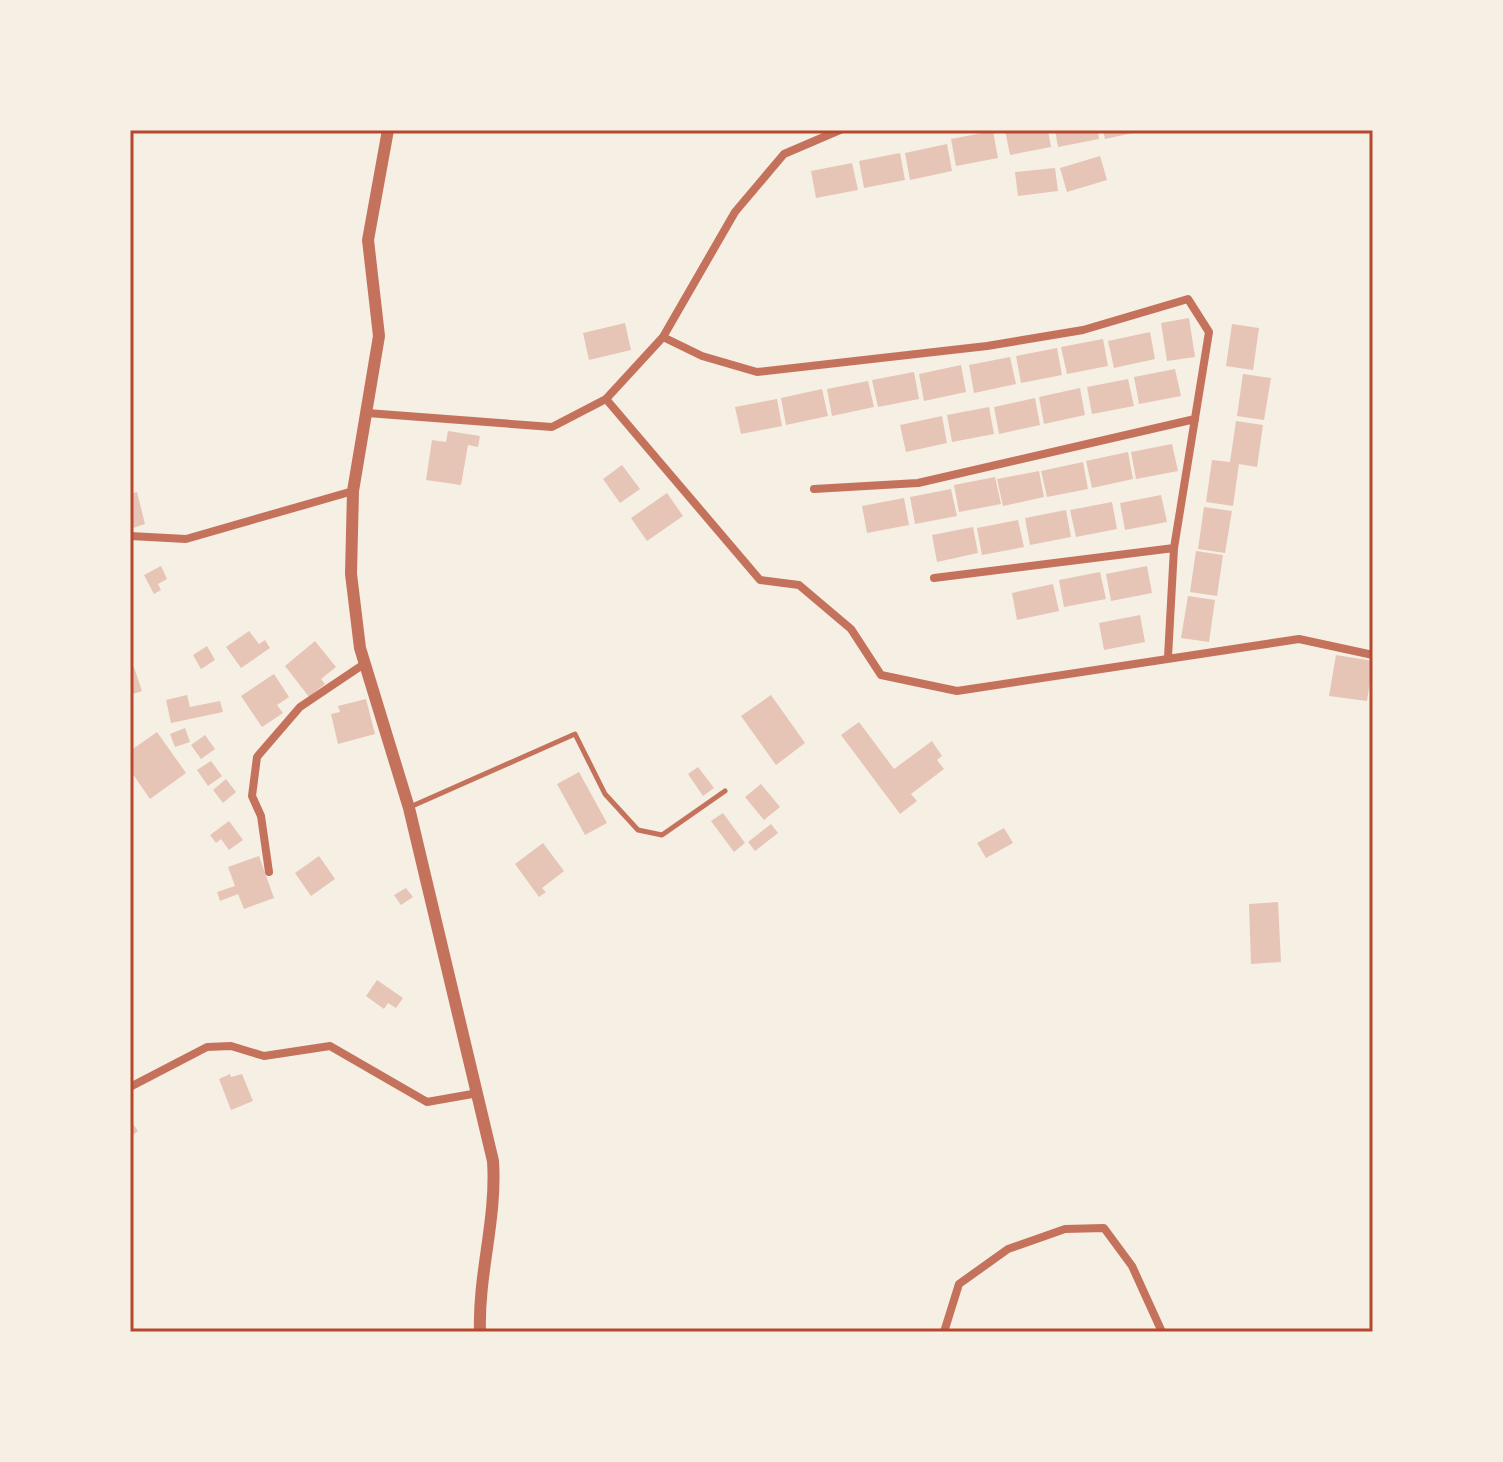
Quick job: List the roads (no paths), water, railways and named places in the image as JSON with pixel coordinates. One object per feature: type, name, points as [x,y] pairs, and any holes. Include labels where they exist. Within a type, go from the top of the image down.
[{"type":"street","points":[[388,130],[368,240],[379,336],[353,491],[351,574],[364,664],[409,808],[493,1161],[495,1192],[483,1265],[480,1332]]},
{"type":"street","points":[[367,413],[552,427],[606,399],[663,337],[735,212],[784,154],[840,130]]},
{"type":"street","points":[[663,337],[702,356],[757,372],[1001,344],[1083,330],[1188,299],[1209,332],[1174,548],[1168,657]]},
{"type":"street","points":[[606,399],[760,580],[799,585],[851,629],[881,675],[957,691],[1089,674],[1168,657],[1299,639],[1373,655]]},
{"type":"street","points":[[814,489],[918,483],[1195,419]]},
{"type":"street","points":[[130,536],[186,539],[353,491]]},
{"type":"street","points":[[934,578],[1174,548]]},
{"type":"street","points":[[269,872],[261,816],[252,796],[257,757],[300,707],[364,664]]},
{"type":"street","points":[[130,1087],[207,1047],[231,1046],[264,1056],[330,1046],[427,1102],[478,1093]]},
{"type":"street","points":[[944,1332],[959,1284],[1008,1249],[1065,1229],[1104,1228],[1132,1266],[1162,1332]]},
{"type":"lane","points":[[409,808],[575,734],[605,794],[638,830],[662,835],[725,791]]}]
